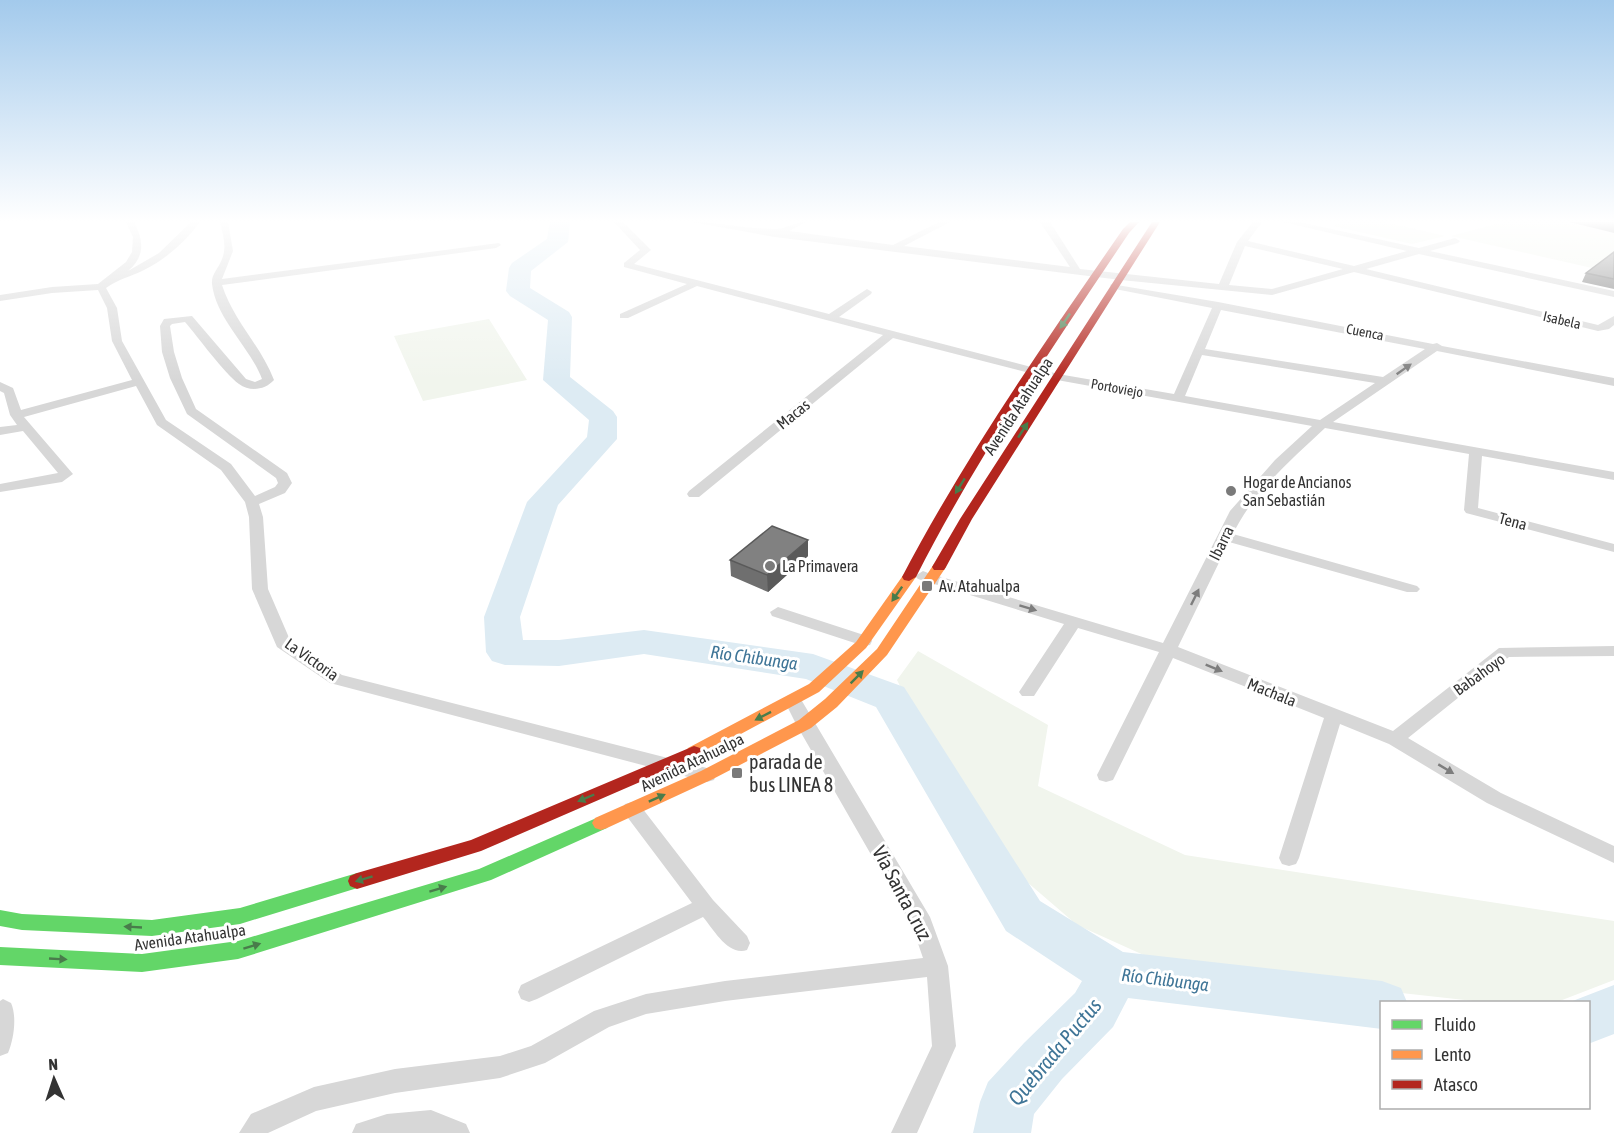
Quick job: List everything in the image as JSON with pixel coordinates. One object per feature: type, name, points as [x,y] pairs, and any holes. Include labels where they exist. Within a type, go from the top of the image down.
[{"type":"main road","name":"Avenida Atahualpa","points":[[0,918],[22,922],[152,928],[240,916],[475,846],[665,764],[814,688],[863,643],[912,573],[936,525],[1031,371],[1098,275]]},
{"type":"main road","name":"Avenida Atahualpa","points":[[0,956],[142,963],[238,950],[484,875],[707,775],[805,724],[831,703],[882,652],[932,579],[966,519],[1122,275]]},
{"type":"street","points":[[105,284],[116,275]]},
{"type":"street","points":[[0,298],[105,284],[126,275]]},
{"type":"street","points":[[218,275],[217,283],[227,309],[268,380],[261,385],[250,386],[242,381],[188,318],[168,321],[165,326],[168,352],[176,378],[191,411],[282,476],[285,483],[280,490],[252,502]]},
{"type":"street","points":[[217,283],[275,275]]},
{"type":"street","name":"Portoviejo","points":[[665,275],[1057,377],[1614,476]]},
{"type":"street","points":[[1101,275],[1118,281],[1272,292],[1336,275]]},
{"type":"street","points":[[1223,287],[1228,275]]},
{"type":"street","name":"Isabela","points":[[1375,275],[1603,328],[1614,319]]},
{"type":"street","points":[[1529,275],[1614,294]]},
{"type":"street","name":"Cuenca","points":[[1118,281],[1218,305],[1614,381]]},
{"type":"street","points":[[624,316],[696,283]]},
{"type":"street","name":"La Victoria","points":[[105,284],[112,308],[117,341],[161,422],[226,467],[252,502],[256,517],[260,589],[283,643],[336,679],[707,775]]},
{"type":"street","points":[[831,318],[867,292]]},
{"type":"street","points":[[1178,399],[1218,305]]},
{"type":"street","name":"Macas","points":[[694,494],[891,334]]},
{"type":"street","name":"Ibarra","points":[[1106,775],[1237,511],[1280,463],[1321,425],[1437,346]]},
{"type":"street","points":[[1198,351],[1386,381]]},
{"type":"street","points":[[16,415],[139,382]]},
{"type":"street","points":[[0,386],[9,391],[16,415],[66,474],[57,479],[0,488]]},
{"type":"street","points":[[0,431],[26,427]]},
{"type":"street","name":"Tena","points":[[1476,451],[1471,510],[1614,548]]},
{"type":"street","points":[[1224,536],[1412,589]]},
{"type":"street","name":"Machala","points":[[912,573],[1169,650],[1395,739],[1494,798],[1614,855]]},
{"type":"street","points":[[778,612],[863,643]]},
{"type":"street","points":[[1029,692],[1074,621]]},
{"type":"street","name":"Babahoyo","points":[[1395,739],[1505,652],[1614,651]]},
{"type":"street","name":"Vía Santa Cruz","points":[[793,700],[922,923],[937,966],[944,1046],[904,1133]]},
{"type":"street","points":[[1289,858],[1334,716]]},
{"type":"street","points":[[632,809],[706,906],[739,943]]},
{"type":"street","points":[[529,992],[706,906]]},
{"type":"street","points":[[252,1133],[260,1123],[314,1099],[395,1081],[500,1067],[537,1055],[602,1019],[646,1004],[725,991],[937,966]]},
{"type":"street","points":[[0,1045],[3,1011]]},
{"type":"street","points":[[365,1133],[387,1126],[431,1122],[457,1133]]},
{"type":"shaded area","points":[[489,319],[527,380],[423,401],[394,336]]},
{"type":"shaded area","points":[[918,651],[1048,725],[1038,786],[1185,855],[1614,921],[1614,980],[1560,1001],[1474,1001],[1338,986],[1148,957],[1077,925],[999,858],[938,762],[897,680]]},
{"type":"building","points":[[1595,275],[1614,275],[1614,279]]},
{"type":"building","points":[[772,526],[808,540],[767,575],[730,560]]},
{"type":"waterway","name":"Río Chibunga","points":[[519,275],[518,291],[560,317],[556,380],[603,417],[602,439],[543,502],[502,617],[505,652],[559,653],[644,642],[813,667],[890,697],[1023,916],[1114,974]]},
{"type":"waterway","name":"Quebrada Puctus","points":[[1002,1133],[1008,1102],[1043,1061],[1094,1010],[1114,974]]},
{"type":"waterway","name":"Río Chibunga","points":[[1114,974],[1380,1005]]},
{"type":"waterway","name":"Río Chibunga","points":[[1590,1019],[1614,1009]]},
{"type":"traffic: fast","points":[[0,956],[142,963],[238,950],[484,875],[601,823]]},
{"type":"traffic: fast","points":[[0,918],[22,922],[152,928],[240,916],[357,881]]},
{"type":"traffic: slow","points":[[601,823],[707,775],[805,724],[831,703],[882,652],[939,567]]},
{"type":"traffic: slow","points":[[694,752],[814,688],[861,645],[909,577]]},
{"type":"traffic: jam","points":[[909,577],[936,525],[1031,371],[1096,275]]},
{"type":"traffic: jam","points":[[939,567],[966,519],[1122,275]]},
{"type":"traffic: jam","points":[[357,881],[475,846],[694,752]]},
{"type":"place","name":"Hogar de Ancianos San Sebastián","points":[[1231,491]]},
{"type":"place","name":"La Primavera","points":[[770,566]]},
{"type":"place","name":"Av. Atahualpa","points":[[927,586]]},
{"type":"place","name":"parada de bus LINEA 8","points":[[737,773]]}]
